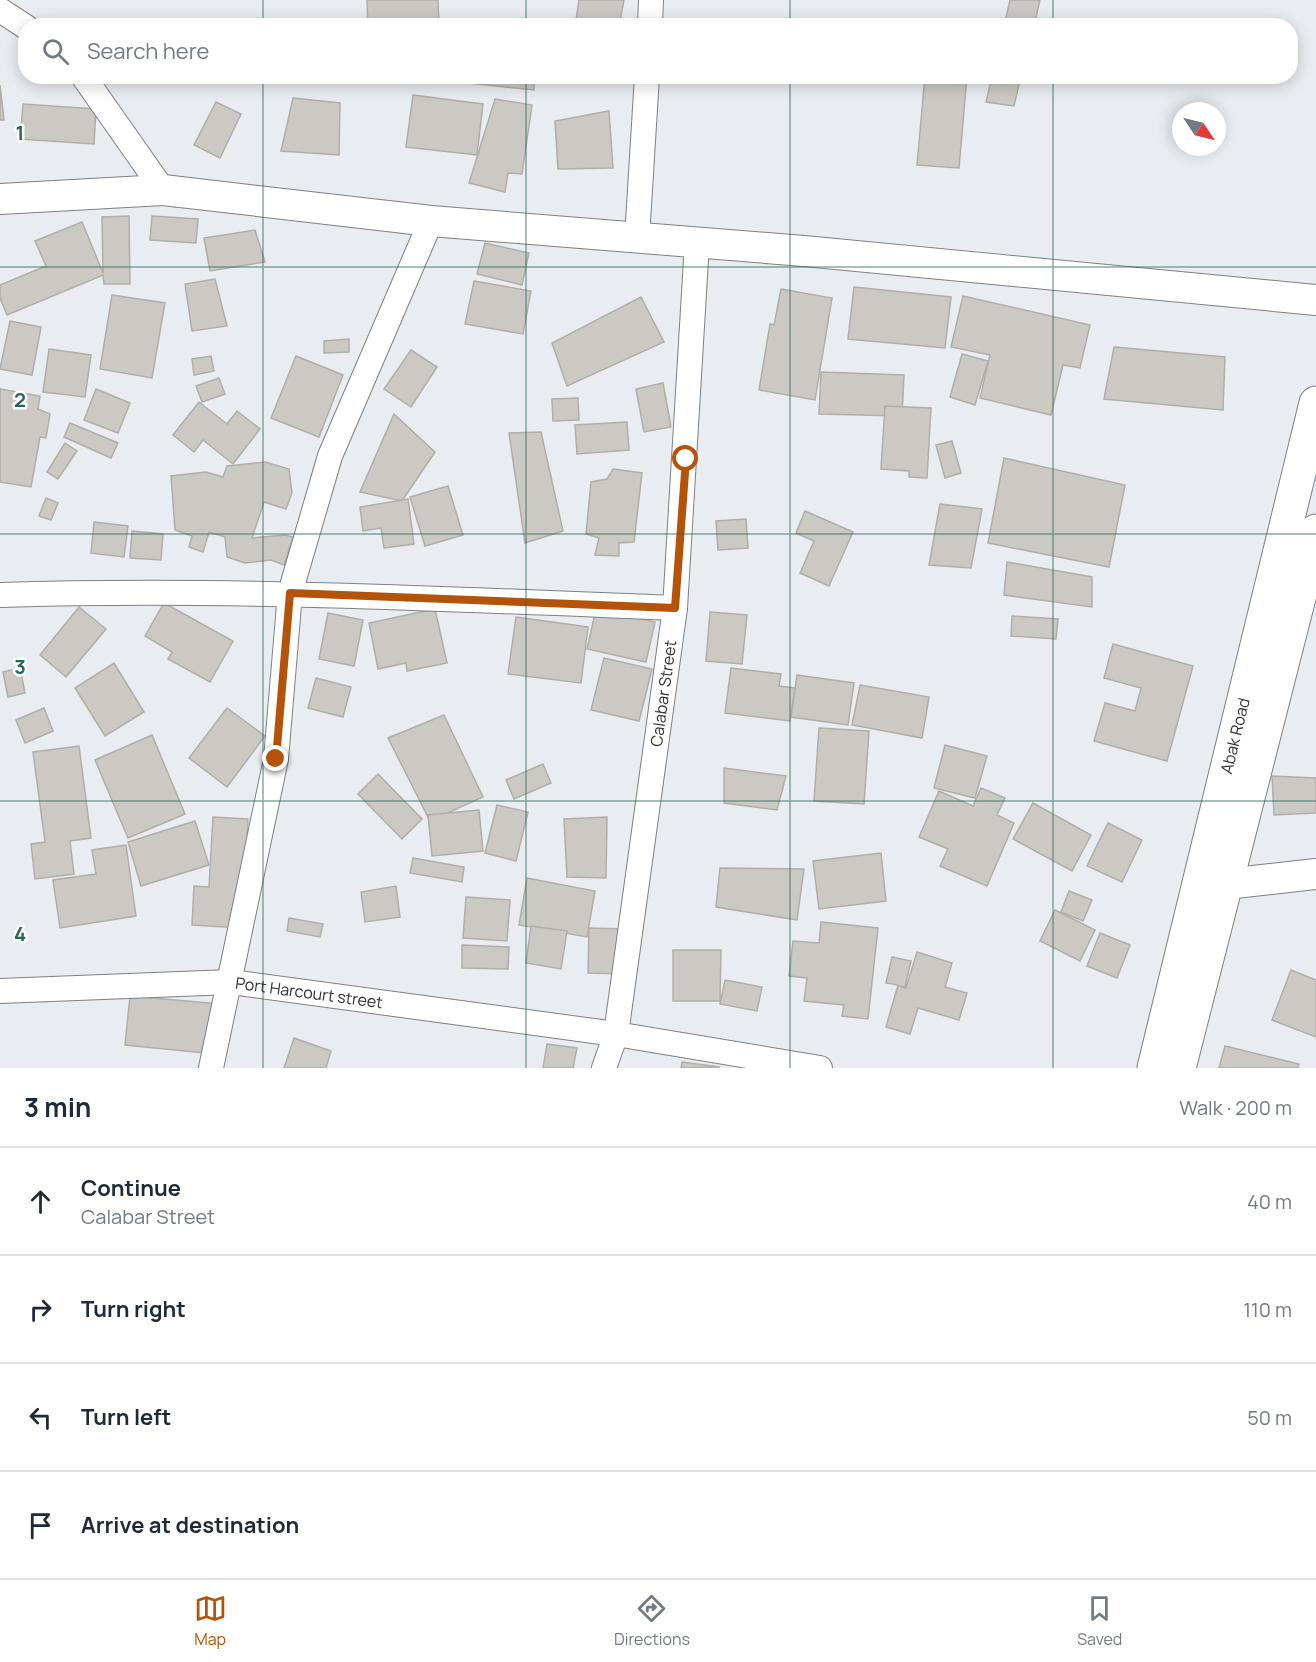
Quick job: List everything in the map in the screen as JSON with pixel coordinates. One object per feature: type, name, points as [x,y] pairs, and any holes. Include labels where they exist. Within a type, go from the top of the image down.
[{"type":"highway","name":"Abak Road","points":[[1154,1068],[1316,403]]},
{"type":"highway","name":"Abak Road","points":[[1179,1068],[1316,531]]},
{"type":"street","points":[[650,18],[651,0]]},
{"type":"street","points":[[0,10],[18,22]]},
{"type":"street","points":[[89,84],[163,190]]},
{"type":"street","points":[[637,238],[646,84]]},
{"type":"street","points":[[0,199],[163,190],[431,221],[1316,300]]},
{"type":"street","points":[[212,1068],[276,759],[290,593],[330,456],[431,221]]},
{"type":"street","name":"Calabar Street","points":[[604,1068],[616,1034],[675,608],[697,243]]},
{"type":"street","points":[[0,595],[129,591],[290,593],[675,608]]},
{"type":"street","points":[[1226,884],[1316,874]]},
{"type":"street","name":"Port Harcourt street","points":[[0,991],[231,981],[616,1034],[820,1068]]},
{"type":"building","points":[[367,0],[438,0],[439,18],[368,18]]},
{"type":"building","points":[[579,0],[624,0],[621,18],[576,18]]},
{"type":"building","points":[[1010,0],[1040,0],[1036,18],[1006,18]]},
{"type":"building","points":[[478,84],[534,84],[534,90]]},
{"type":"building","points":[[924,84],[966,84],[959,168],[917,165]]},
{"type":"building","points":[[990,84],[1019,84],[1014,106],[986,102]]},
{"type":"building","points":[[0,85],[4,120],[0,120]]},
{"type":"building","points":[[413,95],[483,104],[477,155],[406,147]]},
{"type":"building","points":[[293,98],[340,103],[339,155],[281,151]]},
{"type":"building","points":[[495,99],[532,105],[522,174],[508,173],[505,192],[469,183]]},
{"type":"building","points":[[216,102],[241,114],[220,158],[194,145]]},
{"type":"building","points":[[23,104],[96,109],[94,144],[20,139]]},
{"type":"building","points":[[609,111],[613,168],[558,169],[555,121]]},
{"type":"building","points":[[129,216],[130,284],[104,284],[103,275],[7,315],[0,298],[0,285],[46,266],[35,241],[82,222],[103,273],[102,217]]},
{"type":"building","points":[[152,216],[198,219],[196,243],[150,240]]},
{"type":"building","points":[[255,230],[265,262],[210,271],[204,238]]},
{"type":"building","points":[[485,243],[529,253],[522,285],[477,274]]},
{"type":"building","points":[[215,279],[227,326],[192,331],[185,284]]},
{"type":"building","points":[[474,281],[531,291],[523,334],[465,324]]},
{"type":"building","points":[[854,287],[951,297],[945,348],[848,339]]},
{"type":"building","points":[[781,289],[832,298],[815,400],[759,390],[770,324],[774,325]]},
{"type":"building","points":[[112,295],[165,303],[152,378],[100,369]]},
{"type":"building","points":[[963,296],[1090,325],[1080,368],[1063,365],[1051,415],[980,398],[990,355],[951,347]]},
{"type":"building","points":[[641,297],[664,342],[567,386],[552,343]]},
{"type":"building","points":[[10,321],[41,327],[32,375],[0,369]]},
{"type":"building","points":[[349,339],[349,352],[324,353],[324,341]]},
{"type":"building","points":[[1114,347],[1225,357],[1223,410],[1104,399]]},
{"type":"building","points":[[49,349],[91,355],[85,397],[43,392]]},
{"type":"building","points":[[411,350],[437,367],[411,407],[384,389]]},
{"type":"building","points":[[962,354],[988,361],[975,405],[950,397]]},
{"type":"building","points":[[211,356],[214,371],[194,375],[192,359]]},
{"type":"building","points":[[296,356],[343,375],[319,437],[271,418]]},
{"type":"building","points":[[821,372],[904,375],[902,416],[819,414]]},
{"type":"building","points":[[219,378],[225,394],[202,402],[196,386]]},
{"type":"building","points":[[663,383],[671,427],[644,432],[636,389]]},
{"type":"building","points":[[0,389],[40,396],[38,409],[50,414],[46,438],[40,437],[31,487],[0,482]]},
{"type":"building","points":[[96,389],[130,403],[118,433],[84,420]]},
{"type":"building","points":[[578,398],[579,420],[553,421],[552,399]]},
{"type":"building","points":[[199,402],[227,424],[237,411],[260,429],[233,464],[203,440],[194,452],[173,435]]},
{"type":"building","points":[[885,406],[931,408],[927,478],[909,477],[909,471],[881,469]]},
{"type":"building","points":[[394,414],[435,452],[402,501],[360,492]]},
{"type":"building","points":[[627,422],[629,450],[577,454],[575,425]]},
{"type":"building","points":[[70,423],[118,443],[111,458],[64,437]]},
{"type":"building","points":[[541,432],[563,531],[525,543],[509,433]]},
{"type":"building","points":[[952,441],[961,473],[945,478],[936,445]]},
{"type":"building","points":[[65,443],[77,451],[58,479],[47,472]]},
{"type":"building","points":[[1004,458],[1125,485],[1109,567],[988,543]]},
{"type":"building","points":[[265,462],[289,469],[292,493],[286,509],[264,502],[252,538],[285,535],[293,537],[284,565],[271,560],[245,563],[227,557],[225,537],[209,532],[203,552],[189,547],[192,536],[175,530],[171,476],[206,472],[223,477],[227,466]]},
{"type":"building","points":[[613,469],[642,473],[634,542],[619,543],[619,556],[595,555],[599,538],[586,534],[591,482],[607,479]]},
{"type":"building","points":[[448,486],[463,535],[425,546],[410,497]]},
{"type":"building","points":[[46,498],[58,503],[51,520],[39,516]]},
{"type":"building","points":[[408,499],[414,544],[384,548],[381,528],[363,531],[360,507]]},
{"type":"building","points":[[940,504],[982,509],[971,568],[929,565]]},
{"type":"building","points":[[805,511],[853,532],[829,586],[800,573],[814,541],[796,533]]},
{"type":"building","points":[[746,519],[748,548],[718,550],[716,521]]},
{"type":"building","points":[[94,522],[128,526],[124,557],[91,553]]},
{"type":"building","points":[[132,531],[163,534],[161,560],[130,558]]},
{"type":"building","points":[[1007,562],[1092,577],[1092,607],[1004,595]]},
{"type":"building","points":[[164,603],[233,641],[210,682],[168,659],[172,652],[145,636]]},
{"type":"building","points":[[79,607],[106,629],[66,677],[40,655]]},
{"type":"building","points":[[435,609],[447,663],[407,671],[406,663],[378,669],[369,623]]},
{"type":"building","points":[[596,609],[655,622],[646,662],[587,649]]},
{"type":"building","points":[[710,612],[747,615],[742,664],[706,661]]},
{"type":"building","points":[[328,613],[363,620],[354,666],[319,659]]},
{"type":"building","points":[[1012,616],[1058,619],[1056,639],[1011,636]]},
{"type":"building","points":[[516,617],[588,627],[581,683],[508,674]]},
{"type":"building","points":[[1113,644],[1193,666],[1167,761],[1094,741],[1105,703],[1135,711],[1141,688],[1104,678]]},
{"type":"building","points":[[604,658],[652,669],[639,721],[591,710]]},
{"type":"building","points":[[114,663],[144,712],[105,736],[75,688]]},
{"type":"building","points":[[20,668],[25,693],[8,697],[3,672]]},
{"type":"building","points":[[731,668],[781,674],[779,686],[795,688],[790,721],[725,713]]},
{"type":"building","points":[[797,675],[854,683],[848,725],[791,717]]},
{"type":"building","points":[[316,678],[351,687],[343,717],[308,708]]},
{"type":"building","points":[[860,685],[929,697],[922,738],[852,725]]},
{"type":"building","points":[[44,708],[53,731],[25,743],[16,720]]},
{"type":"building","points":[[227,708],[265,736],[227,787],[189,758]]},
{"type":"building","points":[[444,715],[483,797],[430,821],[388,738]]},
{"type":"building","points":[[819,728],[869,731],[864,804],[814,801]]},
{"type":"building","points":[[152,735],[185,814],[128,838],[95,760]]},
{"type":"building","points":[[945,745],[987,756],[975,798],[934,788]]},
{"type":"building","points":[[79,746],[91,838],[70,841],[74,874],[35,879],[31,844],[45,842],[33,752]]},
{"type":"building","points":[[543,764],[551,783],[514,799],[506,780]]},
{"type":"building","points":[[724,768],[786,776],[777,810],[724,803]]},
{"type":"building","points":[[378,774],[422,819],[402,839],[358,794]]},
{"type":"building","points":[[1272,776],[1316,778],[1316,813],[1274,815]]},
{"type":"building","points":[[981,788],[1005,798],[997,815],[1014,823],[987,886],[940,866],[948,849],[919,837],[939,791],[973,806]]},
{"type":"building","points":[[1033,803],[1091,835],[1072,871],[1013,839]]},
{"type":"building","points":[[497,805],[528,812],[516,861],[485,853]]},
{"type":"building","points":[[479,810],[483,851],[432,856],[428,815]]},
{"type":"building","points":[[213,817],[248,819],[242,928],[192,925],[194,886],[209,887]]},
{"type":"building","points":[[607,817],[606,878],[567,877],[564,819]]},
{"type":"building","points":[[195,821],[209,865],[141,886],[128,842]]},
{"type":"building","points":[[1108,823],[1142,840],[1122,882],[1087,866]]},
{"type":"building","points":[[126,845],[136,916],[60,928],[53,880],[96,874],[92,850]]},
{"type":"building","points":[[881,853],[886,901],[819,909],[813,861]]},
{"type":"building","points":[[413,858],[464,867],[462,882],[410,873]]},
{"type":"building","points":[[720,868],[804,869],[797,920],[716,907]]},
{"type":"building","points":[[527,878],[595,891],[587,937],[519,925]]},
{"type":"building","points":[[396,886],[400,917],[365,922],[361,892]]},
{"type":"building","points":[[1069,891],[1092,900],[1083,921],[1061,912]]},
{"type":"building","points":[[466,897],[510,900],[507,941],[463,938]]},
{"type":"building","points":[[1055,910],[1095,930],[1080,961],[1040,941]]},
{"type":"building","points":[[289,918],[323,924],[320,937],[287,931]]},
{"type":"building","points":[[821,922],[878,928],[868,1019],[842,1016],[844,1005],[804,1001],[807,978],[789,976],[793,941],[819,943]]},
{"type":"building","points":[[531,926],[567,931],[561,969],[526,963]]},
{"type":"building","points":[[589,928],[626,929],[625,974],[588,973]]},
{"type":"building","points":[[1100,933],[1130,945],[1117,978],[1087,966]]},
{"type":"building","points":[[462,945],[509,947],[508,969],[462,968]]},
{"type":"building","points":[[673,950],[721,950],[720,1001],[673,1001]]},
{"type":"building","points":[[917,952],[952,963],[945,987],[967,993],[959,1020],[918,1008],[910,1034],[886,1027],[898,985],[886,983],[892,957],[911,961],[905,987],[899,986],[906,988]]},
{"type":"building","points":[[1291,970],[1316,980],[1316,1037],[1272,1020]]},
{"type":"building","points":[[725,980],[762,987],[757,1011],[720,1004]]},
{"type":"building","points":[[130,996],[220,1004],[215,1054],[125,1045]]},
{"type":"building","points":[[294,1038],[331,1051],[326,1068],[284,1068]]},
{"type":"building","points":[[547,1044],[577,1048],[573,1068],[543,1068]]},
{"type":"building","points":[[1225,1046],[1299,1064],[1298,1068],[1219,1068]]},
{"type":"building","points":[[682,1062],[720,1067],[681,1068]]},
{"type":"route","points":[[276,759],[290,593],[675,608],[686,459]]}]
